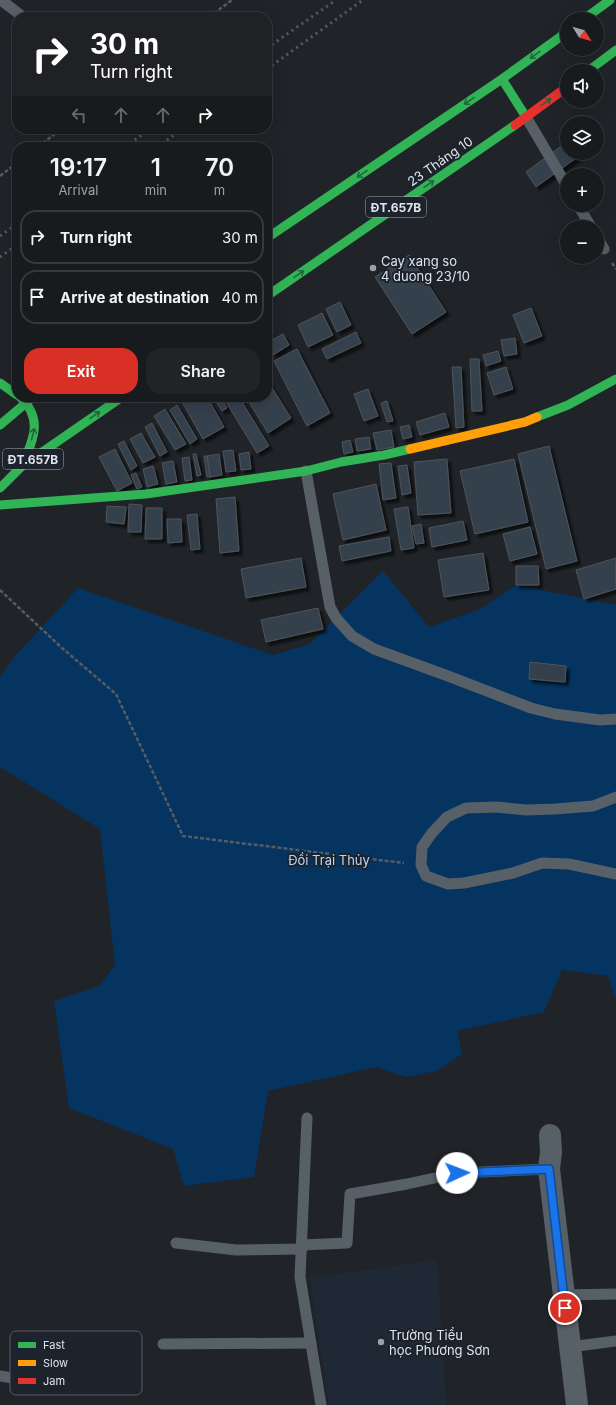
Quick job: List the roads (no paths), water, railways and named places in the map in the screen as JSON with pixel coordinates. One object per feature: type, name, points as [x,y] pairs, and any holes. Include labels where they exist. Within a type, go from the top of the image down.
[{"type":"main road","points":[[594,12],[610,0]]},
{"type":"main road","points":[[272,235],[502,79],[560,37]]},
{"type":"main road","points":[[597,64],[616,50]]},
{"type":"main road","points":[[502,79],[526,117]]},
{"type":"main road","name":"23 Tháng 10","points":[[272,293],[560,92]]},
{"type":"main road","points":[[0,505],[146,494],[306,471],[341,462],[384,455],[524,422],[568,405],[616,379]]},
{"type":"main road","points":[[0,382],[12,391]]},
{"type":"main road","points":[[0,425],[23,402]]},
{"type":"main road","points":[[22,466],[35,428],[34,414],[29,402]]},
{"type":"main road","name":"ĐT.657B","points":[[0,488],[22,466],[115,402]]},
{"type":"street","points":[[550,1135],[551,1152],[549,1169],[577,1405]]},
{"type":"lane","points":[[1,0],[17,12]]},
{"type":"lane","points":[[526,117],[560,174]]},
{"type":"lane","points":[[306,471],[330,607],[336,618],[352,636],[374,649],[531,708],[554,714],[600,720],[616,719]]},
{"type":"lane","points":[[616,797],[593,806],[570,808],[526,810],[496,807],[466,808],[447,817],[432,833],[422,847],[421,865],[426,876],[448,884],[492,878],[513,873],[542,863],[569,864],[616,874]]},
{"type":"lane","points":[[307,1118],[300,1277],[321,1405]]},
{"type":"lane","points":[[176,1243],[236,1250],[347,1243],[350,1194],[457,1173],[549,1169]]},
{"type":"lane","points":[[563,1295],[616,1294]]},
{"type":"lane","points":[[570,1347],[616,1341]]},
{"type":"lane","points":[[163,1344],[311,1343]]},
{"type":"lane","points":[[0,1376],[10,1378]]},
{"type":"railway","points":[[272,45],[336,0]]},
{"type":"railway","points":[[272,65],[363,0]]},
{"type":"railway","points":[[132,142],[143,134]]},
{"type":"railway","points":[[164,142],[176,134]]},
{"type":"railway","points":[[0,236],[12,228]]},
{"type":"railway","points":[[0,257],[12,249]]},
{"type":"place","name":"Cay xang so 4 duong 23/10","points":[[373,268]]},
{"type":"place","name":"Trường Tiểu học Phương Sơn","points":[[381,1342]]},
{"type":"park label","name":"Đồi Trại Thủy","points":[[329,860]]}]
